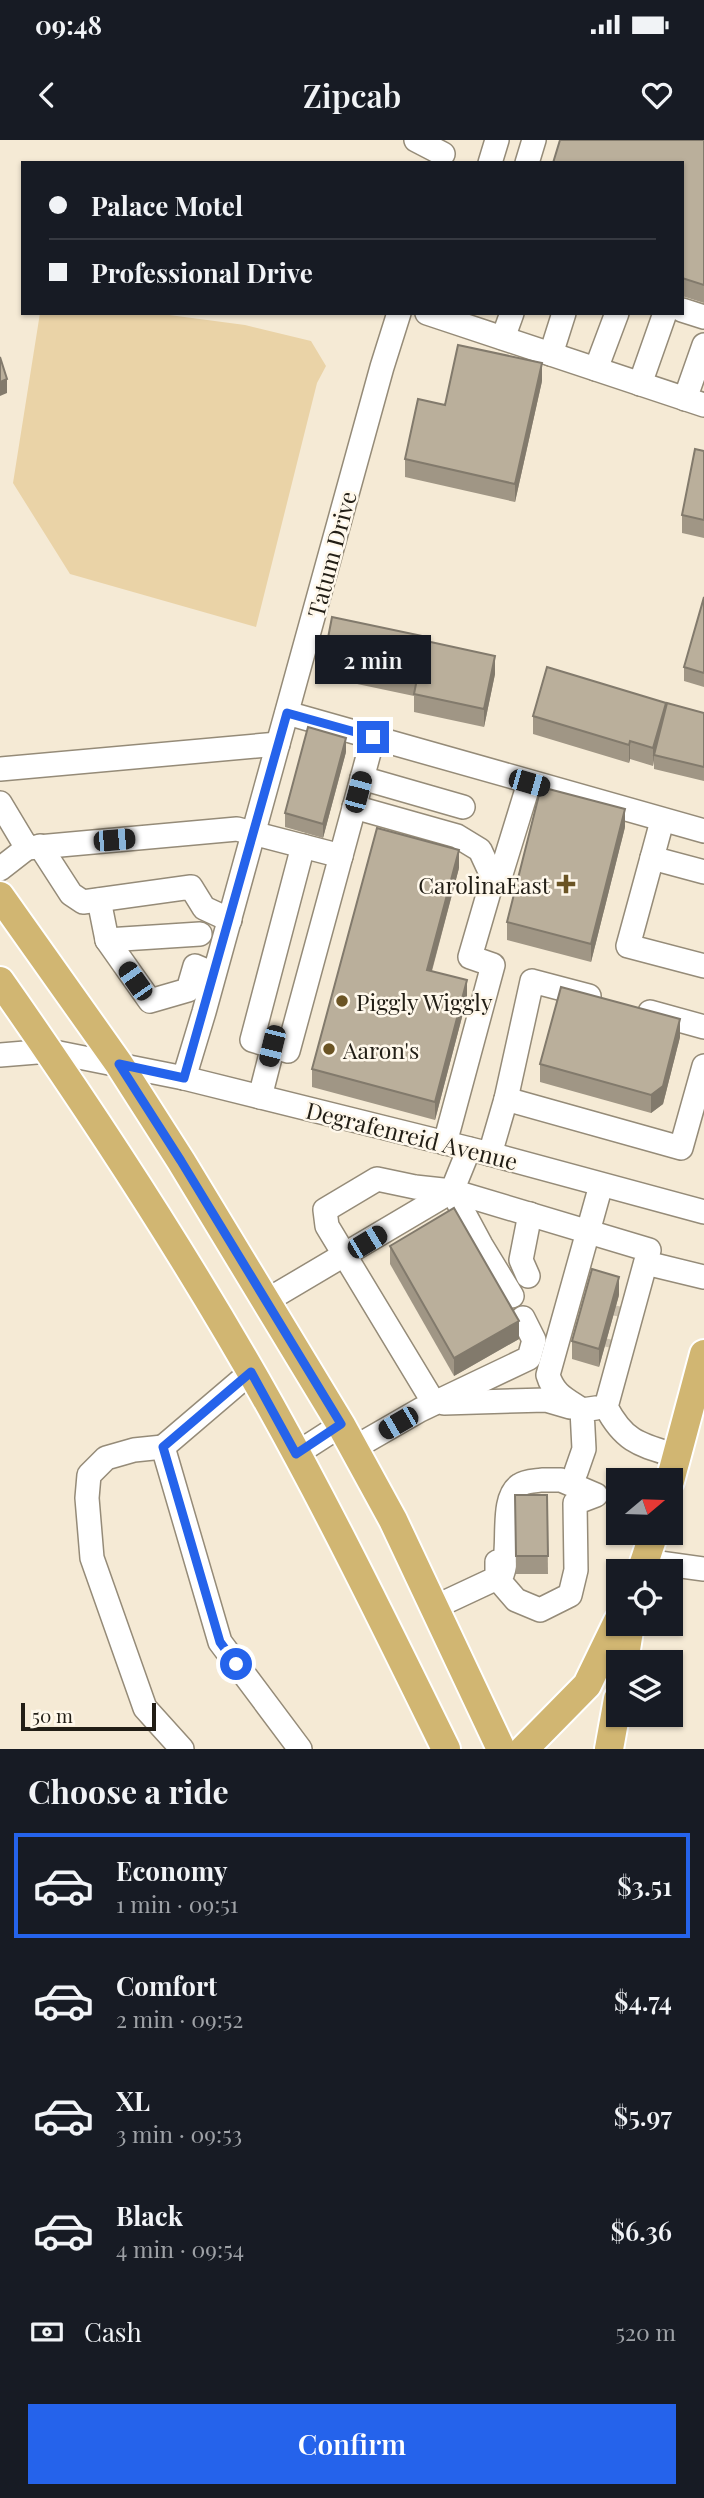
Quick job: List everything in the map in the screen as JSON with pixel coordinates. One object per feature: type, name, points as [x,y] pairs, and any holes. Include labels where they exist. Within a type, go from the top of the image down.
[{"type":"main road","points":[[0,896],[119,1064],[348,1436],[393,1520],[501,1749]]},
{"type":"main road","points":[[0,981],[121,1159],[251,1372],[378,1609],[446,1749]]},
{"type":"main road","points":[[674,1468],[704,1354]]},
{"type":"main road","points":[[524,1749],[587,1685],[611,1636]]},
{"type":"main road","points":[[609,1749],[613,1727]]},
{"type":"street","points":[[416,140],[444,152]]},
{"type":"street","points":[[491,161],[497,140]]},
{"type":"street","points":[[528,161],[534,140]]},
{"type":"street","points":[[684,311],[704,317]]},
{"type":"street","name":"Tatum Drive","points":[[184,1078],[204,970],[230,920],[398,315]]},
{"type":"street","points":[[438,315],[462,319],[503,338],[694,402],[704,345]]},
{"type":"street","points":[[503,338],[511,315]]},
{"type":"street","points":[[551,354],[563,315]]},
{"type":"street","points":[[596,369],[616,315]]},
{"type":"street","points":[[640,384],[664,315]]},
{"type":"street","points":[[287,713],[704,831]]},
{"type":"street","points":[[303,846],[252,1040],[288,1051],[373,737]]},
{"type":"street","points":[[0,769],[278,744]]},
{"type":"street","points":[[362,778],[463,807]]},
{"type":"street","points":[[493,878],[501,874],[529,783]]},
{"type":"street","points":[[0,803],[71,894],[83,902],[191,887],[204,908],[230,920]]},
{"type":"street","points":[[354,807],[457,836],[480,850],[493,878],[470,957],[493,965],[444,1143]]},
{"type":"street","points":[[662,821],[628,946],[704,967]]},
{"type":"street","points":[[0,869],[34,847],[237,829],[341,856]]},
{"type":"street","points":[[652,858],[704,873]]},
{"type":"street","points":[[99,900],[107,940],[150,1001],[188,990],[204,970],[200,934],[204,908]]},
{"type":"street","points":[[107,940],[200,934]]},
{"type":"street","points":[[266,1301],[453,1191],[480,1151],[506,1099],[532,981],[704,1027]]},
{"type":"street","points":[[260,1097],[272,1046]]},
{"type":"street","name":"Degrafenreid Avenue","points":[[0,1055],[49,1051],[184,1078],[480,1151],[704,1212]]},
{"type":"street","points":[[506,1099],[681,1148],[704,1066]]},
{"type":"street","points":[[434,1403],[327,1226],[325,1210],[377,1179],[453,1191],[649,1250],[608,1399]]},
{"type":"street","points":[[582,1410],[552,1387],[548,1375],[600,1185]]},
{"type":"street","points":[[453,1191],[512,1296]]},
{"type":"street","points":[[528,1276],[521,1260],[530,1214]]},
{"type":"street","points":[[646,1263],[704,1277]]},
{"type":"street","points":[[639,1287],[621,1297],[608,1343],[603,1364],[608,1399],[615,1423],[635,1443],[674,1468]]},
{"type":"street","points":[[296,1454],[434,1403],[528,1358],[534,1339],[523,1318]]},
{"type":"street","points":[[182,1749],[145,1708],[92,1558],[86,1498],[89,1475],[106,1458],[134,1450],[163,1447],[251,1372]]},
{"type":"street","points":[[434,1403],[546,1400],[582,1410],[608,1399]]},
{"type":"street","points":[[576,1472],[584,1449],[582,1410]]},
{"type":"street","points":[[163,1447],[220,1642],[300,1749]]},
{"type":"street","points":[[606,1496],[576,1472],[532,1470],[508,1480],[496,1493],[497,1578],[516,1600],[540,1610],[570,1595],[576,1570],[575,1503],[606,1497]]},
{"type":"street","points":[[435,1607],[501,1577],[507,1564],[508,1504],[521,1484],[561,1480],[606,1497]]},
{"type":"street","points":[[683,1568],[704,1569]]},
{"type":"shaded area","points":[[40,315],[169,315],[245,325],[311,341],[326,366],[317,383],[256,627],[70,574],[13,483]]},
{"type":"building","points":[[560,140],[704,140],[704,285],[684,279],[684,161],[554,161]]},
{"type":"building","points":[[458,345],[542,363],[515,484],[405,459],[418,399],[445,405]]},
{"type":"building","points":[[0,357],[7,379],[0,382]]},
{"type":"building","points":[[695,449],[704,451],[704,520],[682,515]]},
{"type":"building","points":[[704,597],[704,673],[684,667]]},
{"type":"building","points":[[332,617],[427,637],[426,641],[495,656],[484,709],[414,694],[417,679],[324,659]]},
{"type":"building","points":[[547,667],[666,703],[653,748],[630,741],[629,745],[533,716]]},
{"type":"building","points":[[667,703],[704,713],[704,767],[654,755]]},
{"type":"building","points":[[308,727],[346,738],[323,824],[285,813]]},
{"type":"building","name":"CarolinaEast","points":[[541,787],[625,809],[591,944],[507,922]]},
{"type":"building","points":[[377,828],[459,850],[427,970],[467,980],[435,1102],[312,1069]]},
{"type":"building","points":[[561,987],[680,1019],[663,1086],[651,1095],[540,1064]]},
{"type":"building","points":[[454,1208],[519,1321],[454,1358],[390,1246]]},
{"type":"building","points":[[592,1269],[619,1277],[599,1349],[572,1341]]},
{"type":"building","points":[[515,1495],[547,1495],[548,1556],[516,1556]]},
{"type":"tunnel","points":[[616,1316],[618,1306]]},
{"type":"tunnel","points":[[607,1347],[609,1339]]},
{"type":"place","name":"CarolinaEast","points":[[566,884]]},
{"type":"place","name":"Piggly Wiggly","points":[[342,1001]]},
{"type":"place","name":"Aaron's","points":[[329,1049]]},
{"type":"route","points":[[236,1664],[220,1642],[163,1447],[251,1372],[296,1454],[341,1424],[119,1064],[184,1078],[287,713],[373,737]]}]
